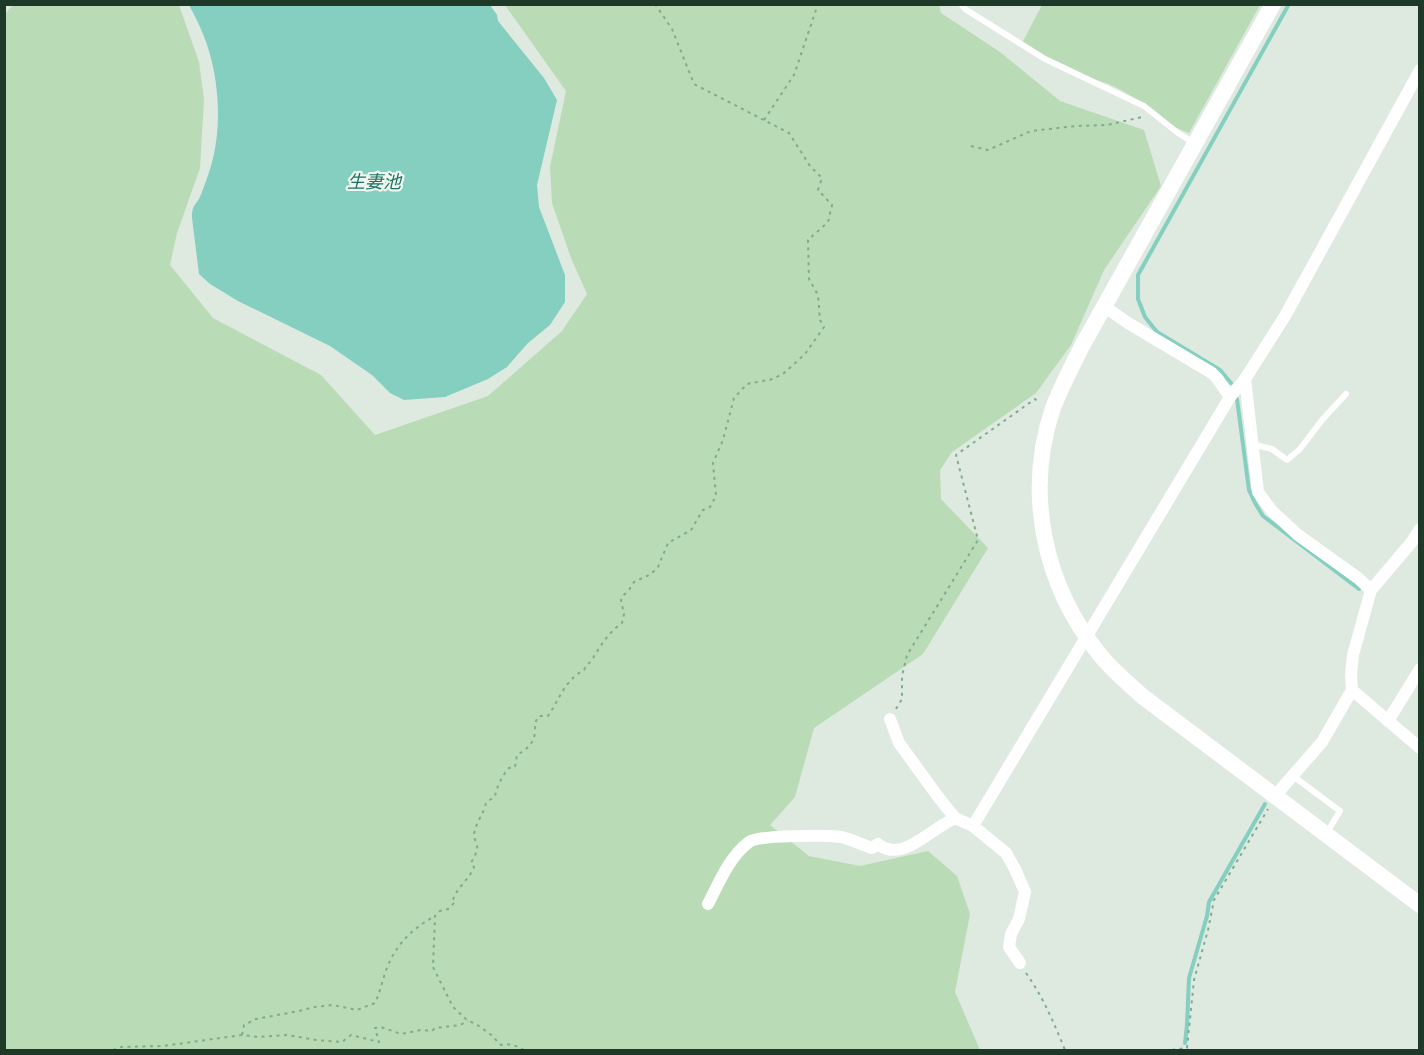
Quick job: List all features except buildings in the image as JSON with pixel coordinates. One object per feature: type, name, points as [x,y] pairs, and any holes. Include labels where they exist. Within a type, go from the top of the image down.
[{"type":"street","points":[[1273,4],[1082,346],[1053,408],[1043,447],[1039,487],[1043,530],[1047,553],[1065,600],[1086,638],[1101,656],[1142,696],[1419,905]]},
{"type":"street","points":[[973,826],[1230,397],[1245,379],[1285,316],[1419,70]]},
{"type":"street","points":[[1105,307],[1212,373],[1230,397]]},
{"type":"street","points":[[1245,379],[1258,492],[1272,511],[1298,535],[1371,590]]},
{"type":"street","points":[[1275,796],[1322,742],[1352,690],[1353,655],[1371,590],[1415,546],[1419,529]]},
{"type":"street","points":[[1388,721],[1419,669]]},
{"type":"street","points":[[1352,690],[1419,748]]},
{"type":"street","points":[[890,719],[899,743],[955,818],[973,826],[1006,853],[1015,869],[1025,892],[1009,947],[1020,963]]},
{"type":"street","points":[[708,904],[729,864],[751,840],[816,836],[842,837],[872,849],[873,840],[883,848],[899,849],[913,845],[955,818]]},
{"type":"lane","points":[[961,4],[965,9],[1045,59],[1144,106],[1196,144]]},
{"type":"lane","points":[[1252,444],[1272,449],[1287,460],[1300,449],[1346,394]]},
{"type":"lane","points":[[1293,776],[1341,811],[1325,834]]},
{"type":"path","points":[[243,1035],[244,1025],[256,1019],[332,1005],[357,1010],[375,1003],[389,963],[399,944],[417,926],[440,911],[448,909],[455,902],[453,900],[456,891],[469,879],[474,867],[471,863],[476,853],[474,835],[479,818],[486,803],[495,796],[504,774],[509,768],[515,767],[518,755],[531,744],[535,737],[534,722],[539,716],[548,716],[567,684],[575,675],[584,670],[611,631],[622,623],[624,614],[621,600],[634,582],[651,574],[658,567],[668,543],[691,530],[703,510],[710,507],[716,496],[713,463],[723,440],[734,398],[747,384],[773,379],[784,373],[805,354],[824,327],[820,320],[818,295],[808,279],[808,240],[828,222],[832,205],[818,190],[822,178],[810,166],[789,133],[694,84],[672,29],[656,4]]},
{"type":"path","points":[[764,120],[794,75],[818,4]]},
{"type":"path","points":[[971,146],[988,150],[1031,131],[1107,125],[1155,116]]},
{"type":"path","points":[[890,719],[902,699],[902,676],[907,655],[978,540],[956,454],[1035,399],[1040,403]]},
{"type":"path","points":[[1172,1050],[1187,1048],[1194,980],[1214,900],[1275,796]]},
{"type":"path","points":[[435,916],[433,967],[453,1007],[468,1022]]},
{"type":"path","points":[[1020,963],[1051,1014],[1065,1050]]},
{"type":"path","points":[[113,1050],[121,1047],[163,1046],[243,1035],[258,1037],[287,1035],[342,1042],[351,1035],[379,1042],[375,1029],[381,1027],[401,1034],[422,1030],[432,1031],[435,1028],[468,1022],[479,1026],[501,1045],[517,1046],[524,1050]]},
{"type":"green space","points":[[13,5],[179,5],[199,62],[204,99],[200,168],[177,233],[170,265],[213,318],[321,375],[375,435],[488,396],[562,331],[587,294],[571,258],[552,203],[550,167],[566,91],[505,5],[939,5],[941,13],[1000,52],[1060,101],[1144,130],[1161,186],[1104,270],[1071,345],[1036,393],[952,452],[940,470],[941,499],[988,548],[923,654],[814,728],[795,797],[770,825],[809,856],[860,866],[928,851],[957,876],[970,914],[955,992],[980,1050],[5,1050],[4,15]]},
{"type":"green space","points":[[1042,5],[1260,5],[1189,133],[1174,127],[1154,110],[1121,90],[1060,69],[1020,47]]},
{"type":"water","name":"生妻池","points":[[189,5],[490,5],[498,21],[544,78],[557,100],[537,185],[539,207],[565,275],[565,302],[550,325],[528,343],[507,367],[488,379],[445,397],[404,400],[390,393],[372,375],[330,346],[238,301],[210,284],[199,274],[192,214],[206,182],[215,150],[218,116],[216,82],[208,49]]},
{"type":"waterway","points":[[1231,383],[1220,370],[1157,332],[1145,317],[1138,299],[1138,275],[1289,4]]},
{"type":"waterway","points":[[1237,399],[1249,490],[1263,516],[1359,589]]},
{"type":"waterway","points":[[1185,1043],[1189,978],[1209,902],[1265,804]]}]
